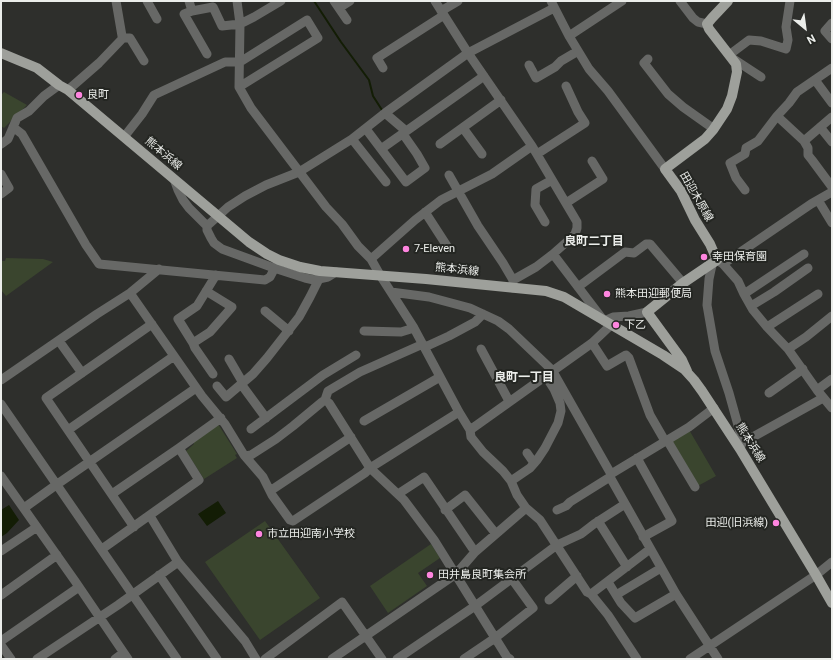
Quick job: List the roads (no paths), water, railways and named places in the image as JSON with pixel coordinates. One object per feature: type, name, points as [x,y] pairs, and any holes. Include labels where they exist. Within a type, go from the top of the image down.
[{"type":"main road","points":[[707,24],[728,1]]},
{"type":"main road","name":"田迎木原線","points":[[707,24],[709,29],[736,64],[737,72],[732,96],[727,109],[714,129],[705,139],[665,169],[681,191],[695,220],[710,244],[717,263]]},
{"type":"main road","name":"熊本浜線","points":[[1,53],[37,68],[63,87],[249,242],[267,254],[276,264],[320,271],[513,284],[546,291],[564,297],[663,355],[684,369],[690,375],[741,446],[832,603]]},
{"type":"main road","points":[[690,375],[682,360],[647,312],[683,284],[717,263]]},
{"type":"street","points":[[116,1],[123,38]]},
{"type":"street","points":[[147,1],[157,19]]},
{"type":"street","points":[[189,1],[192,11]]},
{"type":"street","points":[[237,1],[240,24],[239,87],[251,108],[326,207],[342,224],[358,246],[371,259],[380,276],[414,328],[470,430],[471,437],[483,452],[511,481],[516,495],[526,508],[540,520],[587,592],[591,594],[608,615],[637,659]]},
{"type":"street","points":[[207,54],[184,14],[213,4],[222,26],[240,24],[281,1]]},
{"type":"street","points":[[347,20],[337,5],[350,1]]},
{"type":"street","points":[[435,1],[468,53],[535,150],[577,222],[575,234],[553,254],[513,284],[503,263],[478,226],[449,174]]},
{"type":"street","points":[[383,68],[377,58],[458,1]]},
{"type":"street","points":[[569,36],[622,1]]},
{"type":"street","points":[[680,1],[693,18],[698,22],[707,24]]},
{"type":"street","points":[[761,77],[731,56],[748,40],[761,41],[786,49],[788,40],[786,27],[790,1]]},
{"type":"street","points":[[207,226],[218,215],[245,196],[266,185],[299,172],[352,139],[385,113],[468,53],[552,4],[589,69],[608,91],[665,169]]},
{"type":"street","points":[[124,137],[142,114],[154,95],[225,62],[240,62],[307,20],[318,38],[239,87]]},
{"type":"street","points":[[832,23],[825,31],[832,39]]},
{"type":"street","points":[[1,144],[8,139],[17,118],[29,111],[44,96],[63,87],[99,63],[123,38],[130,38],[144,61]]},
{"type":"street","points":[[529,65],[536,78],[578,51]]},
{"type":"street","points":[[648,59],[644,63],[668,94],[684,108],[714,129]]},
{"type":"street","points":[[746,190],[736,178],[730,164],[745,154],[746,148],[758,141],[797,92],[832,68]]},
{"type":"street","points":[[381,149],[484,76]]},
{"type":"street","points":[[815,80],[832,103]]},
{"type":"street","points":[[371,259],[441,200],[585,123],[578,112],[566,86]]},
{"type":"street","points":[[440,144],[501,100]]},
{"type":"street","points":[[366,128],[406,182],[425,168],[405,132],[385,113]]},
{"type":"street","points":[[777,116],[804,141],[808,148],[808,155],[832,188]]},
{"type":"street","points":[[804,141],[832,117]]},
{"type":"street","points":[[13,127],[22,134],[86,245],[99,264],[265,280],[270,277],[276,264]]},
{"type":"street","points":[[820,127],[832,142]]},
{"type":"street","points":[[463,128],[482,154]]},
{"type":"street","points":[[352,139],[386,182]]},
{"type":"street","points":[[566,203],[602,179],[592,161]]},
{"type":"street","points":[[1,174],[9,188],[1,194]]},
{"type":"street","points":[[174,179],[183,200],[207,226],[210,238],[222,249],[276,264],[305,278],[314,280],[328,277],[336,272]]},
{"type":"street","points":[[545,222],[535,205],[536,189],[552,180]]},
{"type":"street","points":[[824,398],[741,446],[729,393],[715,351],[707,305],[709,284],[717,263],[832,192]]},
{"type":"street","points":[[818,200],[832,223]]},
{"type":"street","points":[[425,212],[447,246]]},
{"type":"street","points":[[578,287],[625,252],[634,253],[646,244],[650,244],[683,284]]},
{"type":"street","points":[[553,254],[608,323]]},
{"type":"street","points":[[744,294],[804,254]]},
{"type":"street","points":[[717,263],[738,281],[751,306],[767,327],[788,349],[817,390],[832,408]]},
{"type":"street","points":[[751,306],[808,268]]},
{"type":"street","points":[[1,380],[130,293],[159,269]]},
{"type":"street","points":[[213,374],[195,348],[178,319],[197,306],[216,275]]},
{"type":"street","points":[[218,386],[226,397],[253,374],[299,317],[318,279]]},
{"type":"street","points":[[193,343],[210,332],[232,307],[206,291]]},
{"type":"street","points":[[390,292],[430,297],[470,308],[498,321],[509,329],[548,373],[610,475],[643,537],[676,594],[718,659]]},
{"type":"street","points":[[130,293],[196,388],[221,418],[244,455],[263,477],[270,491],[290,520],[293,521],[365,473],[370,468],[459,412]]},
{"type":"street","points":[[767,327],[818,294]]},
{"type":"street","points":[[265,311],[289,331]]},
{"type":"street","points":[[470,430],[592,342],[613,317],[629,316],[647,312]]},
{"type":"street","points":[[244,455],[251,455],[276,439],[325,400],[328,391],[354,376],[450,336],[475,322],[483,314]]},
{"type":"street","points":[[788,349],[806,337],[832,316]]},
{"type":"street","points":[[134,527],[46,398],[152,324]]},
{"type":"street","points":[[364,331],[401,332],[414,328]]},
{"type":"street","points":[[59,340],[82,373]]},
{"type":"street","points":[[592,342],[607,366],[626,355],[629,358],[650,415],[695,487]]},
{"type":"street","points":[[481,349],[509,401]]},
{"type":"street","points":[[251,429],[323,375],[356,355]]},
{"type":"street","points":[[68,430],[174,356]]},
{"type":"street","points":[[229,359],[242,383],[266,418]]},
{"type":"street","points":[[768,393],[803,369]]},
{"type":"street","points":[[511,481],[534,463],[545,448],[558,423],[561,411],[559,397],[548,373]]},
{"type":"street","points":[[364,421],[440,377]]},
{"type":"street","points":[[817,390],[832,379]]},
{"type":"street","points":[[24,508],[196,388]]},
{"type":"street","points":[[325,400],[329,403],[370,468],[404,500],[434,540],[507,657],[510,659]]},
{"type":"street","points":[[1,404],[177,659]]},
{"type":"street","points":[[557,510],[566,506],[637,458],[689,427],[714,408]]},
{"type":"street","points":[[112,494],[221,418]]},
{"type":"street","points":[[270,491],[351,437]]},
{"type":"street","points":[[102,549],[199,480],[179,448]]},
{"type":"street","points":[[527,453],[534,463]]},
{"type":"street","points":[[637,458],[672,520],[643,537]]},
{"type":"street","points":[[1,476],[126,656],[115,659]]},
{"type":"street","points":[[398,494],[424,477],[475,552]]},
{"type":"street","points":[[445,510],[465,495],[496,534]]},
{"type":"street","points":[[397,659],[475,606],[557,545],[581,534],[625,504]]},
{"type":"street","points":[[332,659],[456,574],[475,552],[526,508]]},
{"type":"street","points":[[150,516],[178,562],[245,641],[256,659]]},
{"type":"street","points":[[598,521],[627,567]]},
{"type":"street","points":[[1,552],[37,527]]},
{"type":"street","points":[[591,594],[650,549]]},
{"type":"street","points":[[1,595],[57,555]]},
{"type":"street","points":[[37,659],[178,562]]},
{"type":"street","points":[[690,659],[816,575],[832,562]]},
{"type":"street","points":[[616,595],[661,568]]},
{"type":"street","points":[[159,575],[217,659]]},
{"type":"street","points":[[549,600],[576,576]]},
{"type":"street","points":[[464,659],[495,638],[533,608],[512,579]]},
{"type":"street","points":[[608,582],[621,603],[635,618],[676,594]]},
{"type":"street","points":[[1,641],[79,587]]},
{"type":"street","points":[[265,659],[342,602],[382,659]]},
{"type":"street","points":[[1,645],[11,659]]},
{"type":"waterway","points":[[314,1],[341,42],[369,80],[373,96],[382,110]]},
{"type":"place","name":"良町","points":[[79,95]]},
{"type":"place","name":"7-Eleven","points":[[406,249]]},
{"type":"place","name":"幸田保育園","points":[[704,257]]},
{"type":"place","name":"熊本田迎郵便局","points":[[607,294]]},
{"type":"place","name":"下乙","points":[[616,325]]},
{"type":"place","name":"田迎(旧浜線)","points":[[776,523]]},
{"type":"place","name":"市立田迎南小学校","points":[[259,534]]},
{"type":"place","name":"田井島良町集会所","points":[[430,575]]},
{"type":"district","name":"良町二丁目","points":[[594,242]]},
{"type":"district","name":"良町一丁目","points":[[524,378]]}]
